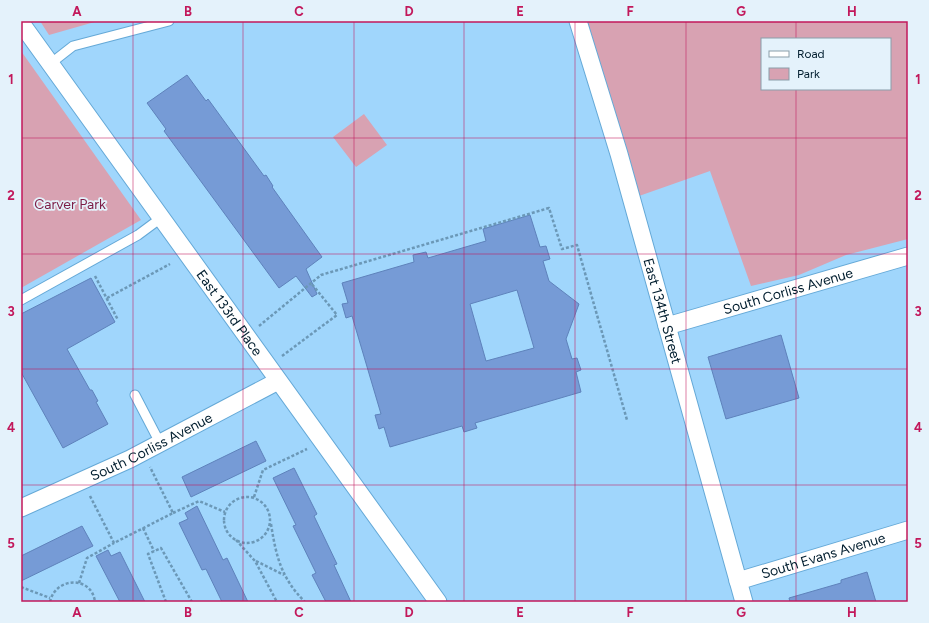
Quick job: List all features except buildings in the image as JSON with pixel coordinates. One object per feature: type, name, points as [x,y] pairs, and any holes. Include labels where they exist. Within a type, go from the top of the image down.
[{"type":"street","name":"East 134th Street","points":[[578,21],[614,139],[744,602]]},
{"type":"street","name":"East 133rd Place","points":[[21,23],[438,602]]},
{"type":"street","name":"South Corliss Avenue","points":[[667,326],[908,256]]},
{"type":"street","name":"South Corliss Avenue","points":[[21,508],[130,459],[278,381]]},
{"type":"street","name":"South Evans Avenue","points":[[738,581],[908,530]]},
{"type":"lane","points":[[50,64],[73,46],[169,21]]},
{"type":"lane","points":[[21,300],[138,234],[161,218]]},
{"type":"lane","points":[[135,395],[160,443]]},
{"type":"path","points":[[259,326],[321,275],[550,208],[562,249],[577,245],[627,420]]},
{"type":"path","points":[[106,298],[170,264]]},
{"type":"path","points":[[95,276],[118,320]]},
{"type":"path","points":[[280,357],[336,315],[311,283]]},
{"type":"path","points":[[254,497],[264,470],[307,449]]},
{"type":"path","points":[[150,467],[173,512]]},
{"type":"path","points":[[90,495],[114,542]]},
{"type":"path","points":[[270,519],[267,532],[256,541],[242,543],[230,536],[224,525],[225,512],[231,502],[236,499],[248,496],[254,497],[267,508],[270,519],[274,541],[284,575],[305,602]]},
{"type":"path","points":[[79,583],[87,558],[114,542],[173,512],[199,501],[225,512]]},
{"type":"path","points":[[143,528],[154,551]]},
{"type":"path","points":[[236,540],[255,561],[276,602]]},
{"type":"path","points":[[166,602],[148,554],[160,548],[192,602]]},
{"type":"path","points":[[255,561],[284,575]]},
{"type":"path","points":[[50,602],[53,592],[62,585],[73,582],[79,583],[89,589],[95,602]]},
{"type":"path","points":[[21,587],[50,598]]},
{"type":"green space","points":[[40,21],[98,21],[49,35]]},
{"type":"green space","points":[[585,21],[908,21],[908,239],[846,255],[799,275],[751,286],[710,171],[639,196]]},
{"type":"green space","name":"Carver Park","points":[[21,51],[141,220],[21,288]]},
{"type":"green space","points":[[364,114],[387,145],[356,167],[333,137]]}]
